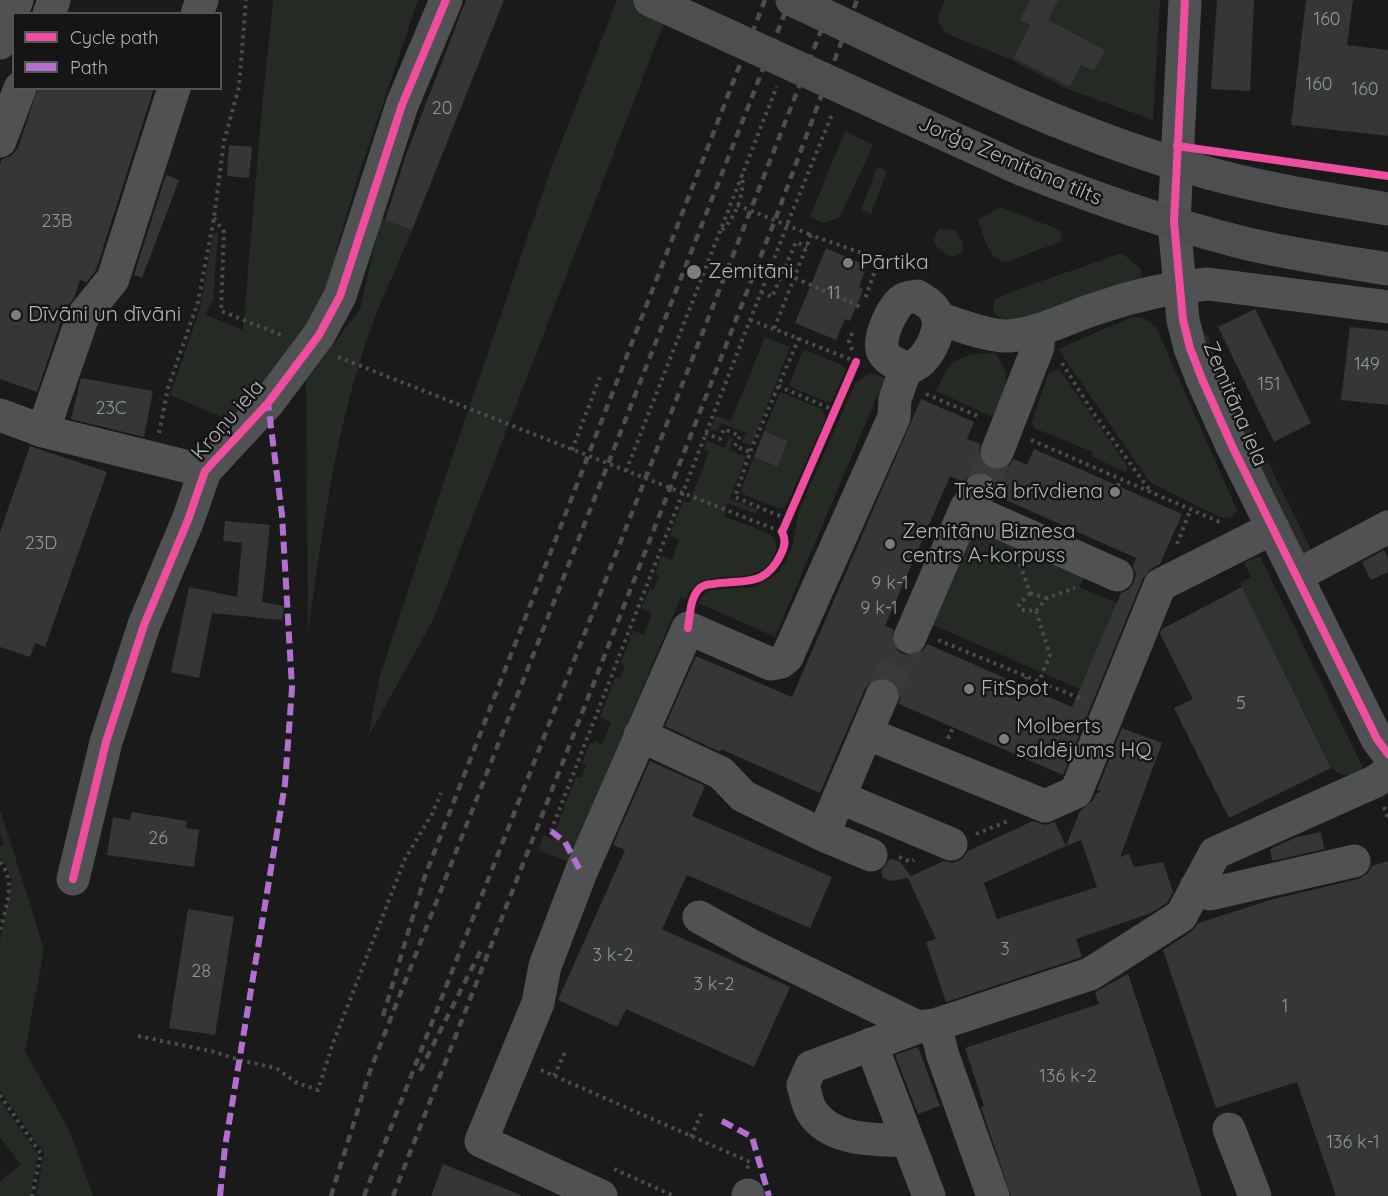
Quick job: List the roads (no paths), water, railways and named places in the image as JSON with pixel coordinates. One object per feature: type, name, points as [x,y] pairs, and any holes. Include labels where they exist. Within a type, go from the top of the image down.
[{"type":"main road","name":"Jorģa Zemitāna tilts","points":[[651,0],[1023,170],[1079,192],[1143,214],[1242,242],[1388,269]]},
{"type":"main road","points":[[792,0],[980,87],[1136,150],[1187,167],[1300,194],[1388,208]]},
{"type":"street","name":"Kroņu iela","points":[[73,879],[106,742],[144,625],[188,520],[205,471],[268,403],[319,336],[340,297],[402,105],[446,0]]},
{"type":"street","name":"Zemitāna iela","points":[[1185,0],[1174,222],[1183,320],[1190,348],[1232,446],[1377,739],[1388,754]]},
{"type":"street","points":[[0,43],[12,13]]},
{"type":"street","points":[[0,141],[19,90]]},
{"type":"street","points":[[42,431],[83,316],[113,279],[173,90]]},
{"type":"street","points":[[938,318],[1008,336],[1038,330],[1101,307],[1180,286],[1208,284],[1388,306]]},
{"type":"street","points":[[606,1182],[481,1141],[538,1003],[545,966],[577,882],[688,628],[771,664],[781,662],[787,657],[894,417],[895,399],[914,380],[919,364],[927,354],[938,330],[938,318],[931,304],[917,296],[904,298],[896,306],[881,338],[882,351],[914,380]]},
{"type":"street","points":[[1002,441],[1038,347],[1038,330]]},
{"type":"street","points":[[0,415],[42,431],[205,471]]},
{"type":"street","points":[[911,633],[973,498],[1117,575]]},
{"type":"street","points":[[1296,576],[1388,527]]},
{"type":"street","points":[[866,734],[1045,806],[1076,792],[1160,585],[1273,528]]},
{"type":"street","points":[[823,835],[882,696]]},
{"type":"street","points":[[640,735],[721,773],[743,796],[823,835],[871,855]]},
{"type":"street","points":[[907,1141],[850,1137],[820,1121],[811,1110],[803,1085],[811,1067],[871,1044],[1090,974],[1181,916],[1215,853],[1374,782],[1388,773]]},
{"type":"street","points":[[839,797],[951,844]]},
{"type":"street","points":[[1196,887],[1210,894],[1354,861]]},
{"type":"street","points":[[699,917],[752,946],[926,1026],[943,1056],[993,1196]]},
{"type":"street","points":[[871,1044],[929,1196]]},
{"type":"street","points":[[1228,1130],[1255,1196]]},
{"type":"tunnel","points":[[981,489],[997,452]]},
{"type":"tunnel","points":[[882,696],[910,637]]},
{"type":"railway","points":[[383,1016],[425,876],[765,0]]},
{"type":"railway","points":[[331,1196],[370,1071],[790,0]]},
{"type":"railway","points":[[364,1196],[833,0]]},
{"type":"railway","points":[[393,1196],[775,220],[857,0]]},
{"type":"railway","points":[[420,1071],[481,950]]},
{"type":"place","name":"Pārtika","points":[[848,263]]},
{"type":"place","name":"Zemitāni","points":[[694,272]]},
{"type":"place","name":"Dīvāni un dīvāni","points":[[16,315]]},
{"type":"place","name":"Trešā brīvdiena","points":[[1115,492]]},
{"type":"place","name":"Zemitānu Biznesa centrs A-korpuss","points":[[890,544]]},
{"type":"place","name":"FitSpot","points":[[969,689]]},
{"type":"place","name":"Molberts saldējums HQ","points":[[1004,739]]}]
